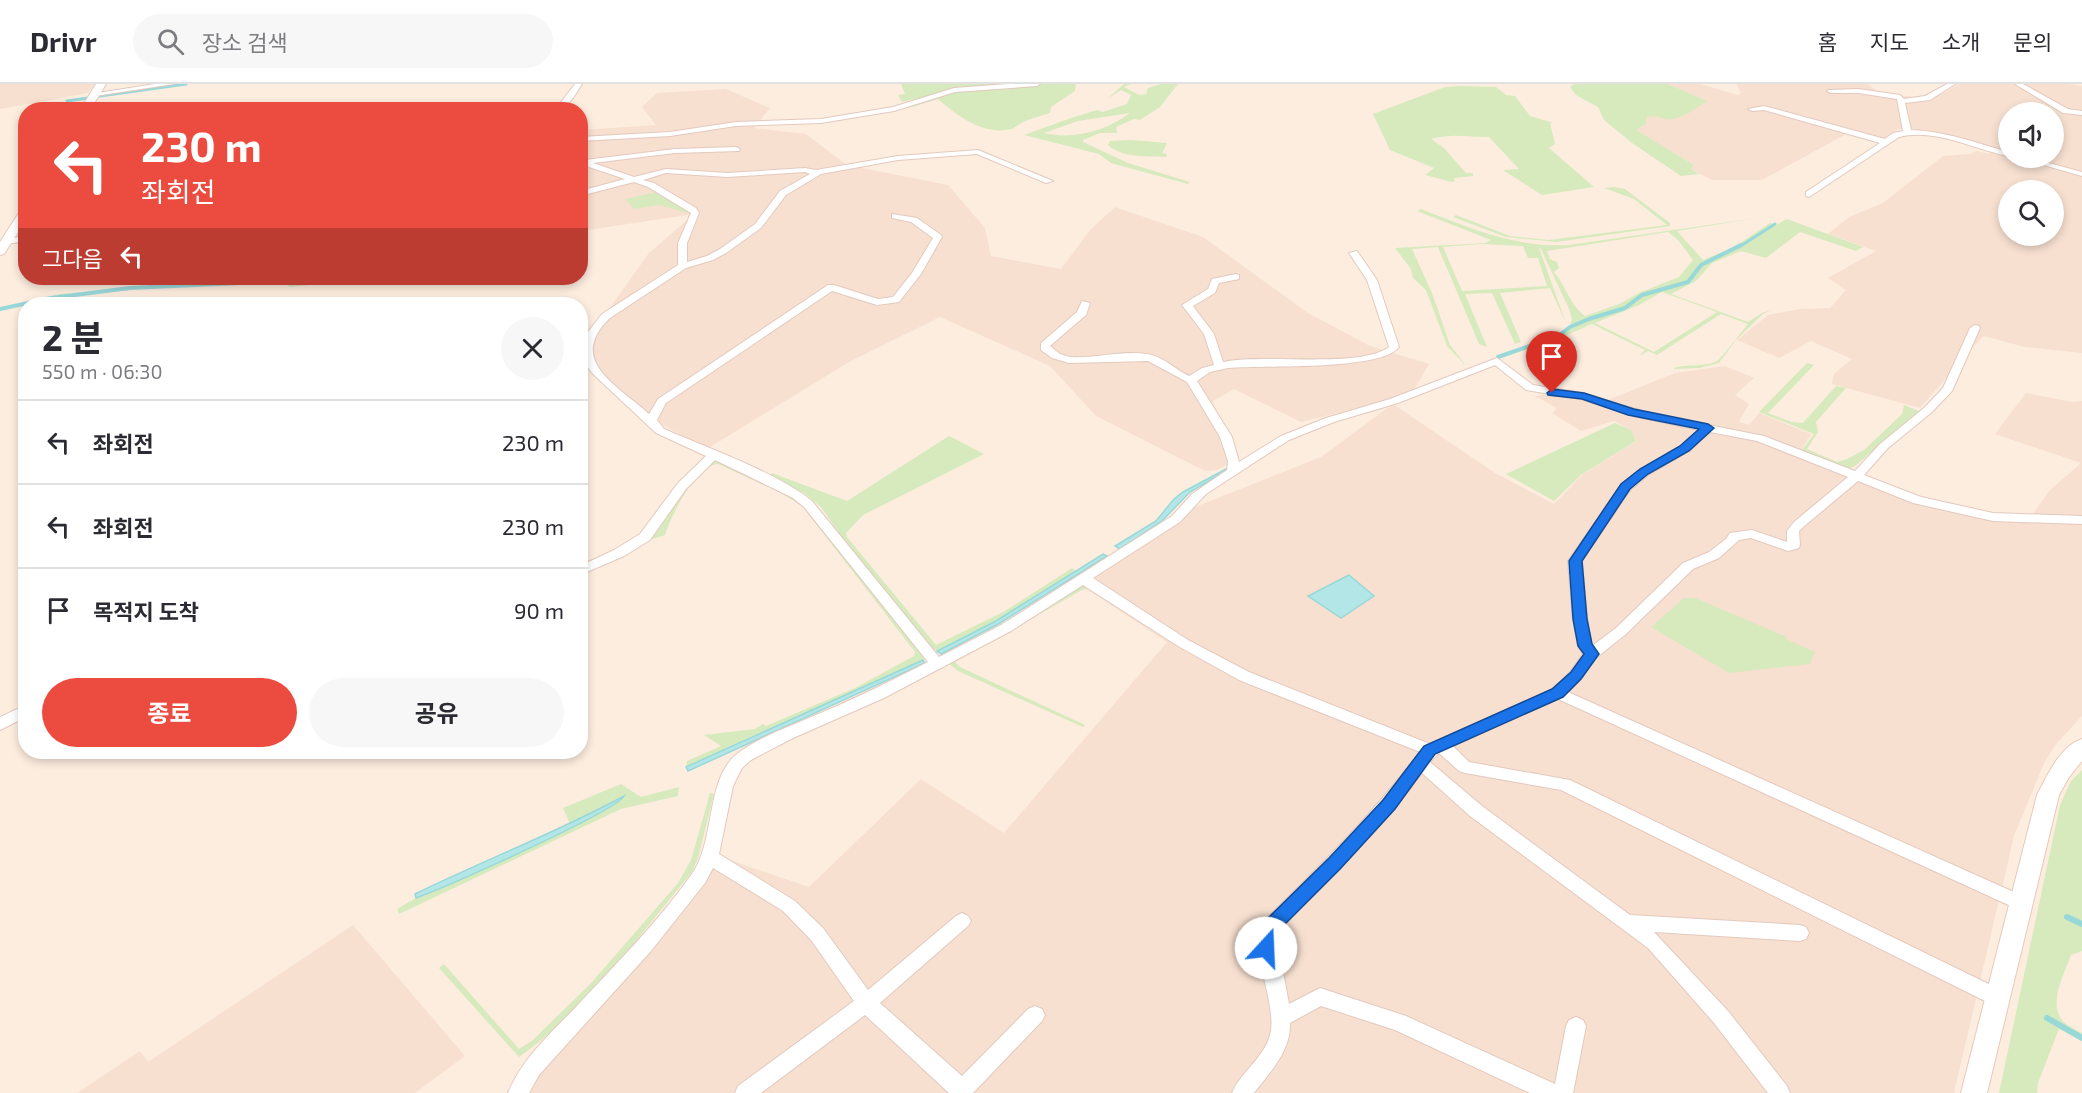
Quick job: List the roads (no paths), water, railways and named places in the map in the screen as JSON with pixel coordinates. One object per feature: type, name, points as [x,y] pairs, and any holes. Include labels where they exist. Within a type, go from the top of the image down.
[{"type":"street","points":[[90,102],[101,84]]},
{"type":"street","points":[[95,94],[171,84]]},
{"type":"street","points":[[565,102],[579,84]]},
{"type":"street","points":[[588,139],[670,134],[736,124],[821,121],[894,109],[954,90],[1036,84]]},
{"type":"street","points":[[1859,84],[1874,93]]},
{"type":"street","points":[[1901,100],[1927,98],[1952,84]]},
{"type":"street","points":[[2018,84],[2066,111],[2082,113]]},
{"type":"street","points":[[1831,91],[1900,97],[1907,131]]},
{"type":"street","points":[[1752,109],[1764,108],[1886,142]]},
{"type":"street","points":[[1809,194],[1886,142],[1907,131],[1930,134],[1998,151]]},
{"type":"street","points":[[588,160],[675,151],[736,149]]},
{"type":"street","points":[[588,343],[606,316],[682,266],[710,258],[723,251],[758,226],[783,193],[817,173],[887,160],[978,153],[1049,181]]},
{"type":"street","points":[[588,163],[651,185],[694,211],[691,227],[680,246],[682,266]]},
{"type":"street","points":[[2060,168],[2082,174]]},
{"type":"street","points":[[588,192],[670,170],[727,175],[805,170],[817,173]]},
{"type":"street","points":[[652,419],[662,401],[831,287],[877,302],[889,302],[902,296],[938,237],[936,233],[914,220],[895,216]]},
{"type":"street","points":[[5,240],[18,221]]},
{"type":"street","points":[[1191,380],[1219,365],[1359,359],[1391,351],[1394,347],[1393,341],[1385,323],[1376,284],[1354,253]]},
{"type":"street","points":[[1219,365],[1209,334],[1187,305],[1212,291],[1215,281],[1236,277]]},
{"type":"street","points":[[1085,303],[1082,313],[1045,345],[1049,352],[1075,360],[1150,358],[1183,378],[1191,380],[1227,439],[1232,451],[1233,471]]},
{"type":"street","points":[[1242,1093],[1279,1040],[1281,1018],[1266,948],[1267,930],[1381,813],[1430,753],[1558,693],[1576,675],[1591,654],[1621,631],[1688,566],[1714,555],[1735,536],[1752,534],[1788,547],[1794,545],[1792,531],[1856,477],[1884,446],[1928,410],[1948,388],[1975,328]]},
{"type":"street","points":[[588,359],[630,405],[652,419],[660,430],[760,476],[797,495],[808,504],[936,663]]},
{"type":"street","points":[[518,1093],[532,1068],[645,945],[699,878],[710,857],[725,786],[736,764],[745,756],[788,734],[879,694],[1006,628],[1176,519],[1188,503],[1206,486],[1285,438],[1330,420],[1394,402],[1498,363],[1530,388],[1584,396],[1632,412],[1771,441],[1917,500],[2006,519],[2082,520]]},
{"type":"street","points":[[1591,654],[1585,646],[1580,619],[1575,561],[1626,487],[1644,472],[1685,449],[1708,428]]},
{"type":"street","points":[[588,568],[619,554],[645,537],[681,486],[713,456]]},
{"type":"street","points":[[1084,579],[1183,643],[1234,672],[1465,768],[1564,784],[1998,998]]},
{"type":"street","points":[[1558,693],[2021,903]]},
{"type":"street","points":[[0,724],[18,714]]},
{"type":"street","points":[[1974,1093],[2048,795],[2061,771],[2082,747]]},
{"type":"street","points":[[1430,753],[1476,811],[1654,942],[1721,1017],[1780,1093]]},
{"type":"street","points":[[710,857],[789,906],[817,934],[866,1003],[960,1091],[1035,1016]]},
{"type":"street","points":[[745,1093],[866,1003],[962,921]]},
{"type":"street","points":[[1626,922],[1800,933]]},
{"type":"street","points":[[1281,1018],[1320,997],[1399,1022],[1552,1093]]},
{"type":"street","points":[[1563,1093],[1576,1026]]},
{"type":"water","points":[[1226,469],[1190,492],[1162,521],[1120,549],[1115,546],[1156,521],[1174,499],[1183,492]]},
{"type":"water","points":[[1103,554],[1107,556],[1000,623],[941,654],[937,651],[996,621]]},
{"type":"water","points":[[1349,575],[1374,596],[1341,618],[1308,596]]},
{"type":"water","points":[[923,660],[925,663],[688,771],[686,767]]},
{"type":"water","points":[[624,796],[614,805],[562,832],[416,898],[415,894]]},
{"type":"waterway","points":[[100,96],[186,84]]},
{"type":"waterway","points":[[67,101],[88,98]]},
{"type":"waterway","points":[[1739,247],[1775,224]]},
{"type":"waterway","points":[[1498,357],[1558,336],[1570,327],[1589,319],[1625,308],[1642,295],[1688,282],[1701,265],[1741,245]]},
{"type":"waterway","points":[[59,297],[130,288],[195,285]]},
{"type":"waterway","points":[[0,309],[18,305]]},
{"type":"waterway","points":[[2067,917],[2082,924]]},
{"type":"waterway","points":[[2047,1018],[2082,1038]]}]
